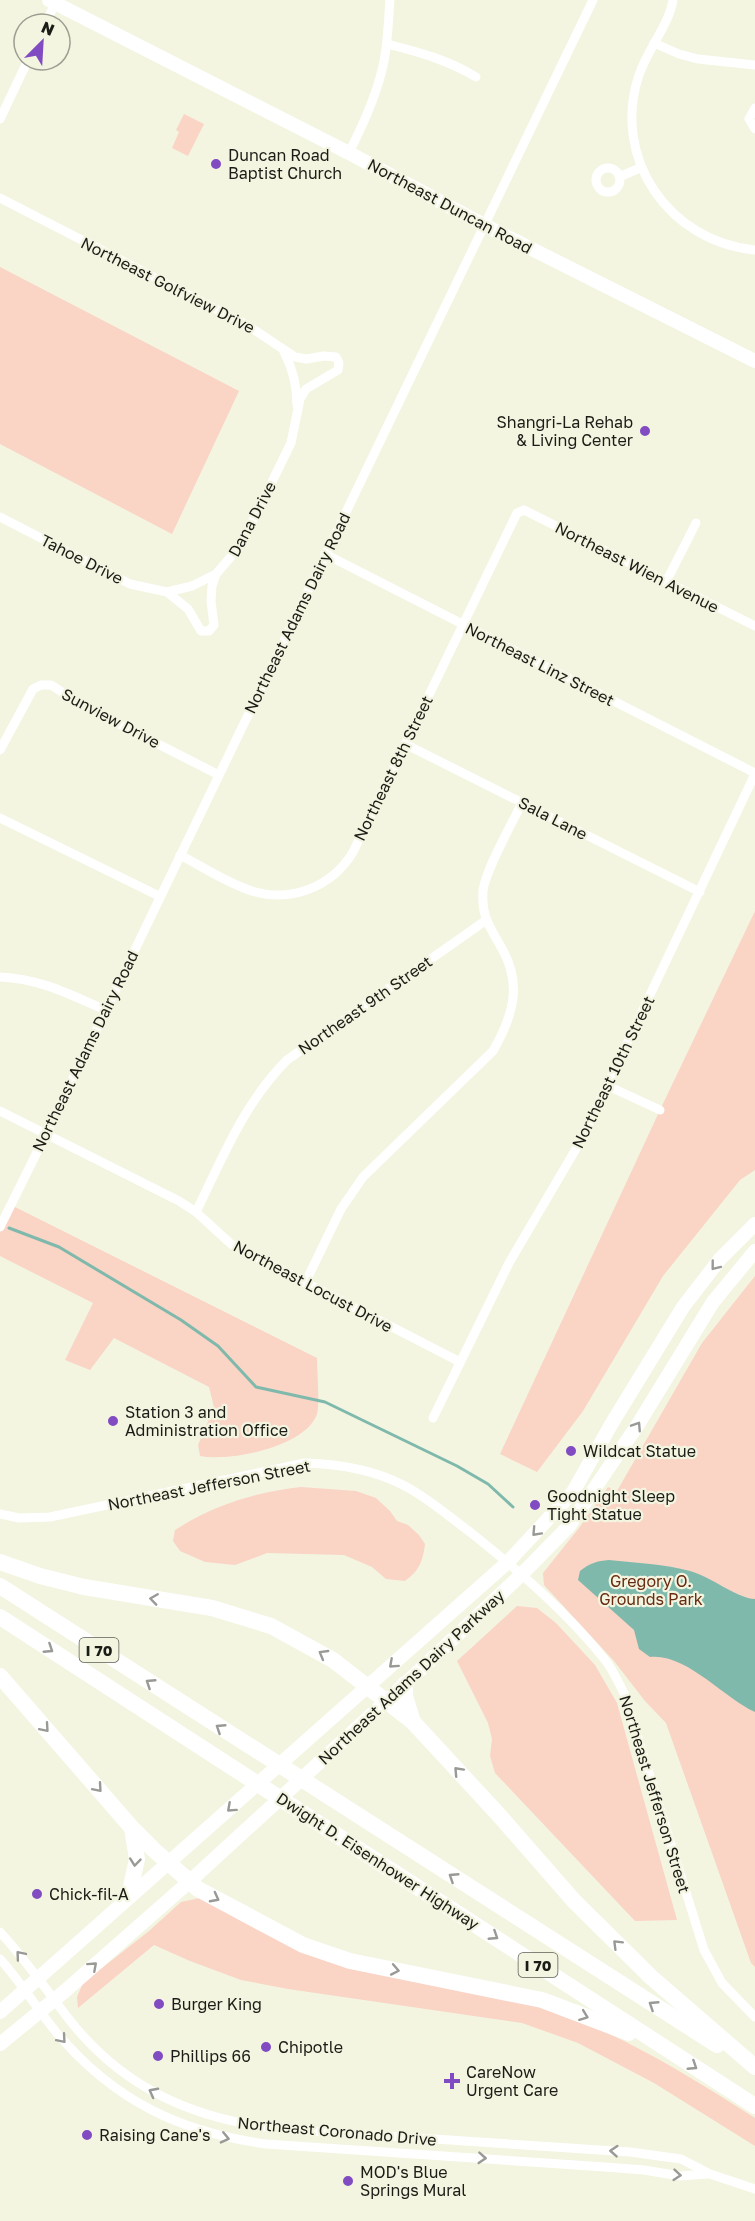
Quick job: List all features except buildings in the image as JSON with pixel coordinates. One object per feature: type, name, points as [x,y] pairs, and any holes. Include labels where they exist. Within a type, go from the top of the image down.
[{"type":"highway","points":[[0,1562],[40,1576],[84,1587],[212,1608],[271,1626],[333,1660],[413,1722],[498,1814],[573,1901],[651,1977],[755,2068]]},
{"type":"highway","name":"Dwight D. Eisenhower Highway","points":[[0,1586],[755,2068]]},
{"type":"highway","name":"Dwight D. Eisenhower Highway","points":[[0,1617],[755,2106]]},
{"type":"highway","points":[[0,1676],[132,1828],[198,1889],[303,1945],[341,1958],[542,2000],[662,2046]]},
{"type":"highway","points":[[405,1684],[405,1696],[413,1722]]},
{"type":"highway","points":[[129,1896],[137,1859],[132,1828]]},
{"type":"main road","name":"Northeast Duncan Road","points":[[54,1],[350,153],[484,225],[755,361]]},
{"type":"main road","name":"Northeast Adams Dairy Parkway","points":[[0,2012],[508,1562],[573,1492],[683,1307],[720,1259],[755,1224]]},
{"type":"main road","name":"Northeast Adams Dairy Parkway","points":[[0,2044],[41,2012],[189,1882],[387,1701],[521,1575],[569,1526],[637,1426],[713,1302],[755,1251]]},
{"type":"street","points":[[350,153],[376,90],[387,44],[390,0]]},
{"type":"street","name":"Northeast Adams Dairy Road","points":[[0,1227],[592,0]]},
{"type":"street","points":[[673,0],[639,74],[633,98],[632,138],[640,168],[653,190],[680,220],[723,244],[755,250]]},
{"type":"street","points":[[654,43],[698,59],[755,65]]},
{"type":"street","points":[[387,44],[422,52],[476,77]]},
{"type":"street","points":[[0,118],[22,72]]},
{"type":"street","points":[[755,108],[749,119],[755,129]]},
{"type":"street","points":[[619,177],[640,168]]},
{"type":"street","name":"Northeast Golfview Drive","points":[[0,198],[247,325],[295,357],[336,357]]},
{"type":"street","name":"Dana Drive","points":[[283,350],[292,369],[296,388],[296,413]]},
{"type":"street","name":"Dana Drive","points":[[214,622],[212,592],[216,574],[231,560],[248,532],[291,443],[300,399],[306,389],[338,370],[339,363],[336,357]]},
{"type":"street","name":"Northeast Wien Avenue","points":[[524,508],[755,626]]},
{"type":"street","name":"Northeast 8th Street","points":[[180,855],[249,890],[267,895],[285,895],[310,890],[330,879],[347,863],[517,513],[524,508]]},
{"type":"street","name":"Tahoe Drive","points":[[0,518],[130,584],[167,592],[192,586],[216,574]]},
{"type":"street","points":[[666,582],[696,523]]},
{"type":"street","name":"Northeast Linz Street","points":[[325,554],[755,774]]},
{"type":"street","name":"Tahoe Drive","points":[[167,592],[188,609],[201,631],[209,631],[214,622]]},
{"type":"street","name":"Sunview Drive","points":[[0,750],[33,688],[51,685],[87,708],[219,775]]},
{"type":"street","name":"Sala Lane","points":[[405,744],[700,892]]},
{"type":"street","name":"Northeast 10th Street","points":[[433,1418],[509,1263],[570,1160],[608,1086],[755,774]]},
{"type":"street","points":[[305,1283],[341,1209],[363,1176],[493,1051],[503,1034],[511,1014],[514,985],[505,952],[485,921],[483,903],[485,882],[522,803]]},
{"type":"street","points":[[0,818],[159,896]]},
{"type":"street","name":"Northeast 9th Street","points":[[196,1212],[245,1113],[271,1076],[287,1060],[485,921]]},
{"type":"street","points":[[0,977],[20,978],[45,984],[105,1010]]},
{"type":"street","points":[[608,1086],[660,1110]]},
{"type":"street","name":"Northeast Locust Drive","points":[[0,1111],[179,1201],[196,1212],[231,1244],[460,1362]]},
{"type":"street","name":"Northeast Jefferson Street","points":[[0,1515],[19,1518],[50,1517],[305,1463],[338,1464],[369,1471],[402,1485],[438,1508],[508,1562],[544,1594],[608,1662],[624,1693],[704,1950],[722,1983],[755,2017]]},
{"type":"street","name":"Northeast Coronado Drive","points":[[0,1932],[68,2018],[110,2063],[137,2084],[170,2101],[243,2125],[382,2137],[630,2152],[681,2160],[710,2174],[755,2189]]},
{"type":"street","name":"Northeast Coronado Drive","points":[[0,1959],[72,2050],[97,2075],[151,2111],[184,2126],[223,2137],[266,2144],[644,2170],[680,2176],[710,2174]]},
{"type":"green space","points":[[184,114],[204,124],[188,156],[172,148],[179,132],[176,130]]},
{"type":"green space","points":[[0,267],[239,391],[172,534],[0,444]]},
{"type":"green space","points":[[755,911],[755,1170],[740,1180],[663,1276],[583,1411],[537,1472],[500,1454]]},
{"type":"green space","points":[[11,1205],[317,1358],[318,1409],[310,1426],[283,1443],[265,1450],[229,1457],[200,1456],[198,1445],[214,1407],[209,1387],[114,1338],[90,1370],[65,1360],[93,1303],[0,1256],[0,1227]]},
{"type":"green space","name":"Gregory O. Grounds Park","points":[[755,1276],[755,1967],[751,1963],[666,1723],[645,1701],[614,1661],[544,1585],[543,1573],[608,1487],[617,1491],[702,1343]]},
{"type":"green space","points":[[301,1487],[356,1491],[376,1498],[397,1521],[408,1525],[419,1535],[425,1544],[417,1569],[405,1581],[386,1579],[372,1567],[344,1555],[267,1553],[235,1565],[205,1562],[180,1551],[173,1541],[175,1530],[205,1513],[252,1496]]},
{"type":"green space","points":[[517,1606],[537,1608],[556,1623],[595,1665],[617,1703],[677,1920],[635,1921],[495,1773],[490,1756],[492,1739],[488,1723],[457,1661]]},
{"type":"green space","points":[[200,1898],[256,1929],[547,2008],[603,2031],[679,2071],[755,2118],[755,2146],[654,2083],[578,2043],[522,2023],[241,1980],[154,1945],[78,2008],[77,1997],[83,1983],[149,1931],[181,1902]]},
{"type":"water","points":[[609,1560],[661,1565],[690,1571],[740,1595],[755,1599],[755,1712],[691,1669],[664,1658],[650,1657],[639,1649],[634,1630],[578,1580],[580,1571],[587,1566]]},
{"type":"waterway","points":[[9,1228],[59,1247],[181,1320],[218,1346],[256,1387],[325,1402],[457,1466],[488,1484],[513,1507]]},
{"type":"place","name":"Duncan Road Baptist Church","points":[[216,164]]},
{"type":"place","name":"Shangri-La Rehab & Living Center","points":[[645,431]]},
{"type":"place","name":"Station 3 and Administration Office","points":[[113,1421]]},
{"type":"place","name":"Wildcat Statue","points":[[571,1451]]},
{"type":"place","name":"Goodnight Sleep Tight Statue","points":[[535,1505]]},
{"type":"place","name":"Chick-fil-A","points":[[37,1894]]},
{"type":"place","name":"Burger King","points":[[159,2004]]},
{"type":"place","name":"Chipotle","points":[[266,2047]]},
{"type":"place","name":"Phillips 66","points":[[158,2056]]},
{"type":"place","name":"CareNow Urgent Care","points":[[452,2081]]},
{"type":"place","name":"Raising Cane's","points":[[87,2135]]},
{"type":"place","name":"MOD's Blue Springs Mural","points":[[348,2181]]}]
